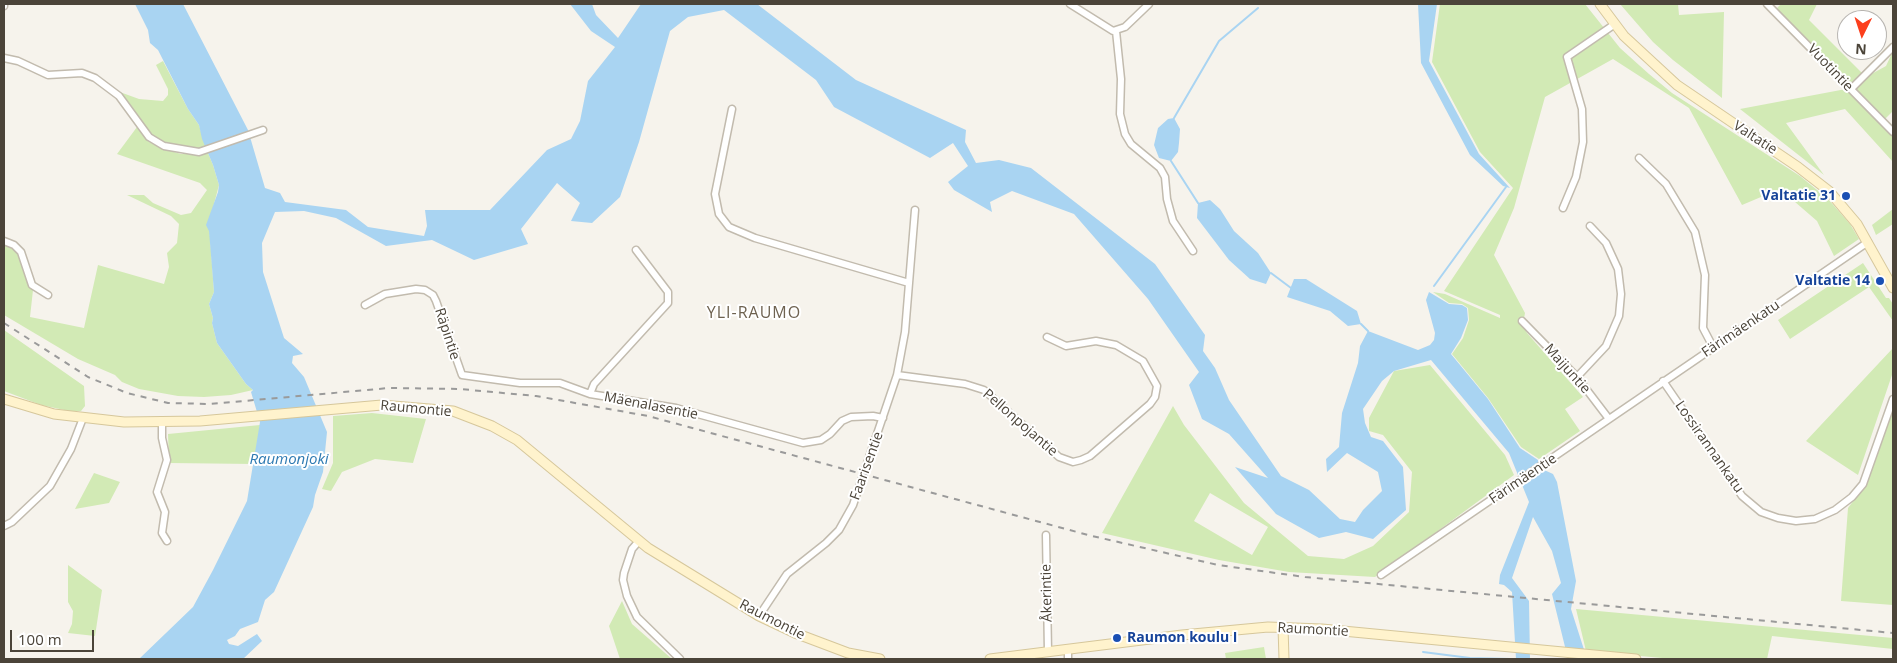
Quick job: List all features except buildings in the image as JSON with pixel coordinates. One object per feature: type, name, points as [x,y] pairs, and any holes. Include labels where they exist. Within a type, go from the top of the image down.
[{"type":"street","points":[[1070,4],[1110,31],[1116,31],[1138,16],[1149,4]]},
{"type":"street","name":"Valtatie","points":[[1600,4],[1615,24],[1645,57],[1677,86],[1817,180],[1847,210],[1868,242],[1893,288]]},
{"type":"street","name":"Vuotintie","points":[[1772,5],[1893,132]]},
{"type":"street","points":[[1563,208],[1576,177],[1583,142],[1582,109],[1568,57],[1615,24]]},
{"type":"street","points":[[1116,31],[1121,78],[1120,114],[1125,134],[1131,144],[1160,168],[1165,177],[1168,205],[1174,221],[1193,250]]},
{"type":"street","points":[[1851,89],[1893,47]]},
{"type":"street","points":[[4,58],[18,61],[48,75],[78,73],[91,76],[119,96],[152,140],[164,146],[186,151],[202,151],[262,130]]},
{"type":"street","points":[[732,109],[715,194],[719,214],[729,227],[754,238],[909,283]]},
{"type":"street","points":[[1639,158],[1666,184],[1695,232],[1705,275],[1703,328],[1713,347]]},
{"type":"street","name":"Faarisentie","points":[[759,616],[787,574],[839,530],[853,504],[897,375],[905,332],[915,210]]},
{"type":"street","points":[[1577,377],[1606,346],[1619,316],[1620,284],[1616,263],[1606,243],[1590,226]]},
{"type":"street","points":[[4,240],[14,245],[20,252],[32,285],[48,295]]},
{"type":"street","name":"Färimäenkatu","points":[[1664,381],[1868,242]]},
{"type":"street","name":"Mäenalasentie","points":[[636,250],[668,292],[668,303],[594,384],[590,394],[676,408],[802,443],[821,440],[830,434],[842,421],[851,417],[873,416],[883,418]]},
{"type":"street","name":"Räpintie","points":[[365,305],[385,294],[408,289],[426,290],[433,295],[436,301],[462,375],[520,383],[560,383],[590,394]]},
{"type":"street","name":"Maijuntie","points":[[1522,321],[1577,377],[1609,419]]},
{"type":"street","name":"Pellonpojantie","points":[[897,375],[966,384],[984,390],[1059,457],[1073,462],[1081,460],[1090,456],[1150,404],[1156,397],[1158,386],[1143,361],[1116,345],[1096,341],[1066,346],[1047,337]]},
{"type":"street","name":"Lossirannankatu","points":[[1664,381],[1742,496],[1761,512],[1778,518],[1796,521],[1815,519],[1835,510],[1852,497],[1863,484],[1893,399]]},
{"type":"street","name":"Färimäentie","points":[[1381,575],[1664,381]]},
{"type":"street","name":"Raumontie","points":[[4,399],[36,410],[83,418],[162,422],[239,418],[382,405],[453,411],[492,426],[517,440],[638,541],[759,616],[795,633],[848,653],[880,659]]},
{"type":"street","points":[[4,526],[12,522],[50,486],[71,449],[83,418]]},
{"type":"street","points":[[162,422],[162,438],[167,460],[157,490],[165,512],[162,533],[167,541]]},
{"type":"street","name":"Åkerintie","points":[[1046,534],[1048,652]]},
{"type":"street","points":[[638,541],[632,550],[624,573],[623,580],[627,596],[637,617],[680,659]]},
{"type":"street","points":[[1282,628],[1284,659]]},
{"type":"street","name":"Raumontie","points":[[990,659],[1182,635],[1282,628],[1322,629],[1636,659]]},
{"type":"street","points":[[1068,650],[1068,659]]},
{"type":"green space","points":[[1440,4],[1585,4],[1620,48],[1649,74],[1672,93],[1800,176],[1828,199],[1850,224],[1859,239],[1834,256],[1817,221],[1780,189],[1742,205],[1689,108],[1613,59],[1545,97],[1514,208],[1494,255],[1525,313],[1523,324],[1527,333],[1583,397],[1565,409],[1580,431],[1539,459],[1521,447],[1488,398],[1452,354],[1463,338],[1469,320],[1468,308],[1462,304],[1449,303],[1433,292],[1445,294],[1500,318],[1500,315],[1444,291],[1513,188],[1480,152],[1432,62]]},
{"type":"green space","points":[[1620,4],[1678,4],[1679,15],[1724,12],[1722,98],[1653,42]]},
{"type":"green space","points":[[1781,4],[1817,4],[1809,20],[1837,48],[1837,60],[1849,60],[1866,77],[1886,66],[1893,51],[1893,111],[1885,119],[1776,9]]},
{"type":"green space","points":[[163,61],[188,109],[199,125],[206,148],[197,149],[165,143],[153,137],[117,91],[139,99],[163,101],[168,95],[168,89],[156,65]]},
{"type":"green space","points":[[1846,89],[1893,136],[1893,162],[1845,109],[1786,123],[1824,175],[1740,109]]},
{"type":"green space","points":[[137,127],[149,142],[161,148],[181,154],[208,153],[219,185],[209,223],[214,292],[209,304],[213,318],[212,323],[217,343],[246,384],[253,390],[231,395],[204,397],[178,396],[139,389],[122,382],[115,375],[78,359],[4,315],[4,244],[19,253],[28,283],[33,290],[30,317],[84,328],[98,265],[164,284],[169,267],[167,253],[177,243],[179,224],[171,216],[127,195],[144,195],[153,203],[181,215],[191,213],[207,190],[200,183],[117,154]]},
{"type":"green space","points":[[1893,209],[1893,224],[1876,235],[1872,225]]},
{"type":"green space","points":[[1863,263],[1886,298],[1889,298],[1893,304],[1893,321],[1869,287],[1790,339],[1778,320]]},
{"type":"green space","points":[[4,330],[84,386],[85,406],[81,411],[69,411],[41,405],[4,391]]},
{"type":"green space","points":[[1893,348],[1893,372],[1858,475],[1806,441]]},
{"type":"green space","points":[[1430,365],[1505,455],[1514,475],[1375,577],[1289,572],[1219,560],[1102,533],[1173,406],[1184,425],[1244,503],[1308,556],[1344,559],[1373,546],[1409,512],[1412,472],[1383,435],[1369,431],[1369,418],[1394,371]],"holes":[[[1210,493],[1268,527],[1252,555],[1194,521]]]},
{"type":"green space","points":[[1893,403],[1893,605],[1841,601],[1848,508],[1863,488]]},
{"type":"green space","points":[[372,413],[426,419],[413,463],[375,459],[342,472],[331,491],[322,489],[333,463],[333,416]]},
{"type":"green space","points":[[260,425],[254,464],[169,463],[168,434]]},
{"type":"green space","points":[[94,473],[120,482],[109,503],[75,509]]},
{"type":"green space","points":[[68,565],[102,590],[95,636],[68,633],[72,624],[73,611],[68,602]]},
{"type":"green space","points":[[622,601],[632,624],[672,659],[620,659],[609,626]]},
{"type":"green space","points":[[1576,609],[1893,638],[1893,649],[1772,636],[1767,659],[1673,659],[1586,651]]},
{"type":"green space","points":[[1264,647],[1266,659],[1226,659],[1225,653]]},
{"type":"water","name":"Raumonjoki","points":[[135,4],[183,4],[248,130],[265,188],[280,193],[285,202],[346,210],[368,227],[424,236],[427,226],[425,210],[490,210],[547,150],[571,139],[580,121],[588,81],[615,47],[591,31],[570,4],[592,4],[596,15],[618,38],[641,4],[757,4],[856,80],[966,130],[965,142],[976,163],[999,160],[1031,168],[1155,264],[1205,335],[1203,351],[1215,368],[1229,400],[1281,476],[1309,490],[1340,519],[1355,522],[1363,510],[1382,491],[1378,472],[1347,453],[1327,472],[1326,459],[1339,447],[1342,413],[1358,363],[1360,346],[1368,331],[1418,350],[1430,345],[1434,340],[1435,333],[1426,300],[1429,292],[1449,304],[1462,305],[1467,308],[1468,320],[1461,338],[1451,354],[1488,399],[1520,448],[1538,460],[1542,469],[1553,474],[1557,482],[1576,581],[1571,609],[1587,659],[1568,659],[1552,594],[1561,583],[1552,551],[1533,517],[1512,578],[1529,601],[1530,659],[1516,659],[1512,592],[1504,585],[1499,584],[1500,575],[1529,502],[1509,453],[1431,360],[1394,371],[1382,381],[1363,409],[1365,423],[1371,437],[1383,441],[1403,467],[1406,510],[1373,539],[1346,532],[1319,538],[1276,514],[1235,467],[1268,478],[1229,434],[1202,419],[1189,385],[1199,372],[1148,299],[1074,214],[1012,191],[990,202],[992,212],[954,190],[948,182],[968,166],[953,143],[930,158],[834,107],[816,80],[724,10],[688,17],[670,31],[639,142],[620,197],[592,223],[571,221],[580,203],[557,183],[521,229],[528,244],[474,260],[432,240],[386,246],[336,218],[304,211],[275,212],[262,243],[263,272],[284,338],[303,354],[293,356],[292,363],[304,377],[327,432],[323,472],[313,507],[274,592],[265,600],[258,622],[240,629],[235,636],[227,640],[229,644],[238,646],[257,634],[262,641],[243,659],[139,659],[193,607],[213,570],[247,501],[260,422],[251,392],[253,390],[246,384],[217,343],[212,323],[213,318],[209,304],[214,292],[209,231],[206,225],[219,185],[202,139],[199,125],[188,109],[158,50],[150,43],[148,30]]},
{"type":"water","points":[[1418,4],[1437,4],[1429,61],[1479,154],[1510,188],[1503,186],[1470,155],[1421,63]]},
{"type":"water","points":[[1174,118],[1180,129],[1178,152],[1171,161],[1159,158],[1154,145],[1158,128],[1168,119]]},
{"type":"water","points":[[1210,200],[1220,209],[1234,231],[1258,253],[1271,273],[1266,284],[1250,279],[1229,260],[1197,218],[1198,203]]},
{"type":"water","points":[[1294,279],[1306,279],[1357,311],[1361,324],[1348,326],[1330,311],[1287,297]]},
{"type":"waterway","points":[[1174,118],[1219,41],[1258,8]]},
{"type":"waterway","points":[[1171,161],[1198,203]]},
{"type":"waterway","points":[[1434,286],[1506,187]]},
{"type":"waterway","points":[[1271,273],[1291,288]]},
{"type":"waterway","points":[[1361,324],[1368,331]]},
{"type":"waterway","points":[[1423,652],[1470,658],[1511,659]]},
{"type":"railway","points":[[4,323],[88,377],[127,393],[168,403],[210,404],[389,388],[460,389],[536,396],[648,416],[1088,535],[1218,565],[1305,577],[1893,633]]},
{"type":"place","name":"Valtatie 31","points":[[1846,196]]},
{"type":"place","name":"Valtatie 14","points":[[1880,281]]},
{"type":"place","name":"Raumon koulu I","points":[[1117,638]]},
{"type":"district","name":"YLI-RAUMO","points":[[754,313]]}]
